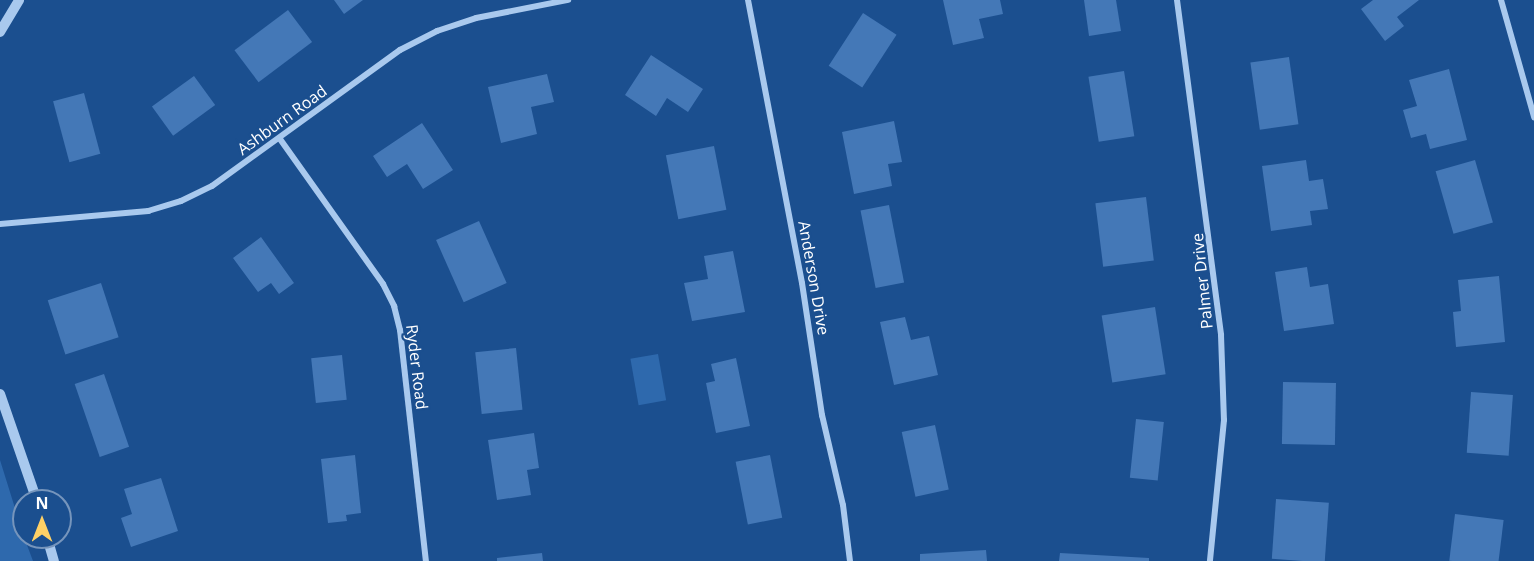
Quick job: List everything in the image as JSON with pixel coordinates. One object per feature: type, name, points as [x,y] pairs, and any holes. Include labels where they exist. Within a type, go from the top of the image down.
[{"type":"street","points":[[0,32],[19,0]]},
{"type":"street","points":[[514,0],[516,10]]},
{"type":"street","name":"Ashburn Road","points":[[0,224],[148,211],[170,204],[212,186],[400,50],[447,27],[476,18],[568,0]]},
{"type":"street","name":"Anderson Drive","points":[[748,0],[802,283],[822,416],[843,505],[850,561]]},
{"type":"street","name":"Palmer Drive","points":[[1178,0],[1221,335],[1224,420],[1210,561]]},
{"type":"street","points":[[1501,0],[1534,117]]},
{"type":"street","name":"Ryder Road","points":[[280,139],[383,284],[394,306],[400,330],[426,561]]},
{"type":"street","points":[[0,394],[33,489]]},
{"type":"shaded area","points":[[658,354],[666,400],[639,405],[630,359]]},
{"type":"shaded area","points":[[0,460],[12,498],[12,549],[28,549],[33,561],[0,561]]},
{"type":"building","points":[[334,0],[363,0],[344,14]]},
{"type":"building","points":[[943,0],[1000,0],[1003,14],[979,19],[984,38],[953,45]]},
{"type":"building","points":[[1084,0],[1116,0],[1121,31],[1089,36]]},
{"type":"building","points":[[1373,0],[1419,0],[1397,17],[1404,26],[1385,41],[1361,9]]},
{"type":"building","points":[[288,10],[312,42],[259,82],[234,50]]},
{"type":"building","points":[[863,13],[897,35],[862,88],[829,66]]},
{"type":"building","points":[[651,55],[703,89],[688,112],[667,98],[656,116],[625,95]]},
{"type":"building","points":[[1289,57],[1298,124],[1260,130],[1250,62]]},
{"type":"building","points":[[1449,69],[1467,140],[1430,149],[1426,134],[1411,138],[1403,110],[1417,106],[1409,80]]},
{"type":"building","points":[[1124,71],[1134,136],[1099,142],[1088,77]]},
{"type":"building","points":[[547,74],[554,102],[531,107],[537,134],[501,143],[488,87]]},
{"type":"building","points":[[194,76],[215,105],[173,136],[152,107]]},
{"type":"building","points":[[84,93],[100,154],[69,162],[53,101]]},
{"type":"building","points":[[894,121],[902,162],[888,164],[892,186],[854,194],[842,132]]},
{"type":"building","points":[[422,123],[453,170],[423,189],[407,164],[387,177],[373,156]]},
{"type":"building","points":[[714,146],[726,210],[678,219],[666,155]]},
{"type":"building","points":[[1306,160],[1309,181],[1323,179],[1328,209],[1310,211],[1312,225],[1271,231],[1262,166]]},
{"type":"building","points":[[1475,160],[1493,222],[1454,234],[1436,171]]},
{"type":"building","points":[[1146,197],[1154,261],[1103,267],[1095,203]]},
{"type":"building","points":[[889,205],[904,283],[876,288],[861,211]]},
{"type":"building","points":[[479,221],[507,283],[464,302],[436,240]]},
{"type":"building","points":[[261,237],[294,283],[279,294],[271,283],[258,292],[233,258]]},
{"type":"building","points":[[733,251],[745,312],[692,321],[684,283],[708,279],[704,256]]},
{"type":"building","points":[[1307,267],[1310,287],[1328,284],[1334,324],[1284,331],[1275,272]]},
{"type":"building","points":[[1499,276],[1505,342],[1456,347],[1453,312],[1461,311],[1458,280]]},
{"type":"building","points":[[101,283],[119,337],[65,355],[48,300]]},
{"type":"building","points":[[1155,307],[1166,374],[1112,383],[1102,315]]},
{"type":"building","points":[[905,317],[911,340],[929,336],[938,375],[894,385],[880,322]]},
{"type":"building","points":[[516,348],[522,410],[482,414],[475,352]]},
{"type":"building","points":[[342,355],[347,400],[316,403],[311,358]]},
{"type":"building","points":[[736,358],[750,426],[716,433],[706,383],[715,381],[711,364]]},
{"type":"building","points":[[104,374],[129,447],[100,457],[75,384]]},
{"type":"building","points":[[1283,382],[1336,383],[1335,445],[1282,444]]},
{"type":"building","points":[[1471,392],[1513,395],[1509,456],[1467,453]]},
{"type":"building","points":[[1136,419],[1164,422],[1158,481],[1130,478]]},
{"type":"building","points":[[935,425],[949,490],[915,497],[902,432]]},
{"type":"building","points":[[534,433],[539,468],[527,470],[531,495],[497,500],[488,440]]},
{"type":"building","points":[[355,455],[361,513],[346,515],[347,521],[328,523],[321,459]]},
{"type":"building","points":[[770,455],[782,518],[748,525],[736,462]]},
{"type":"building","points":[[161,478],[178,531],[131,547],[121,518],[132,514],[124,489]]},
{"type":"building","points":[[1276,499],[1329,503],[1325,561],[1272,559]]},
{"type":"building","points":[[1455,514],[1504,520],[1499,561],[1449,561]]},
{"type":"building","points":[[986,550],[987,561],[920,561],[920,554]]},
{"type":"building","points":[[542,553],[543,561],[497,561],[497,558]]},
{"type":"building","points":[[1060,553],[1149,558],[1149,561],[1059,561]]}]
